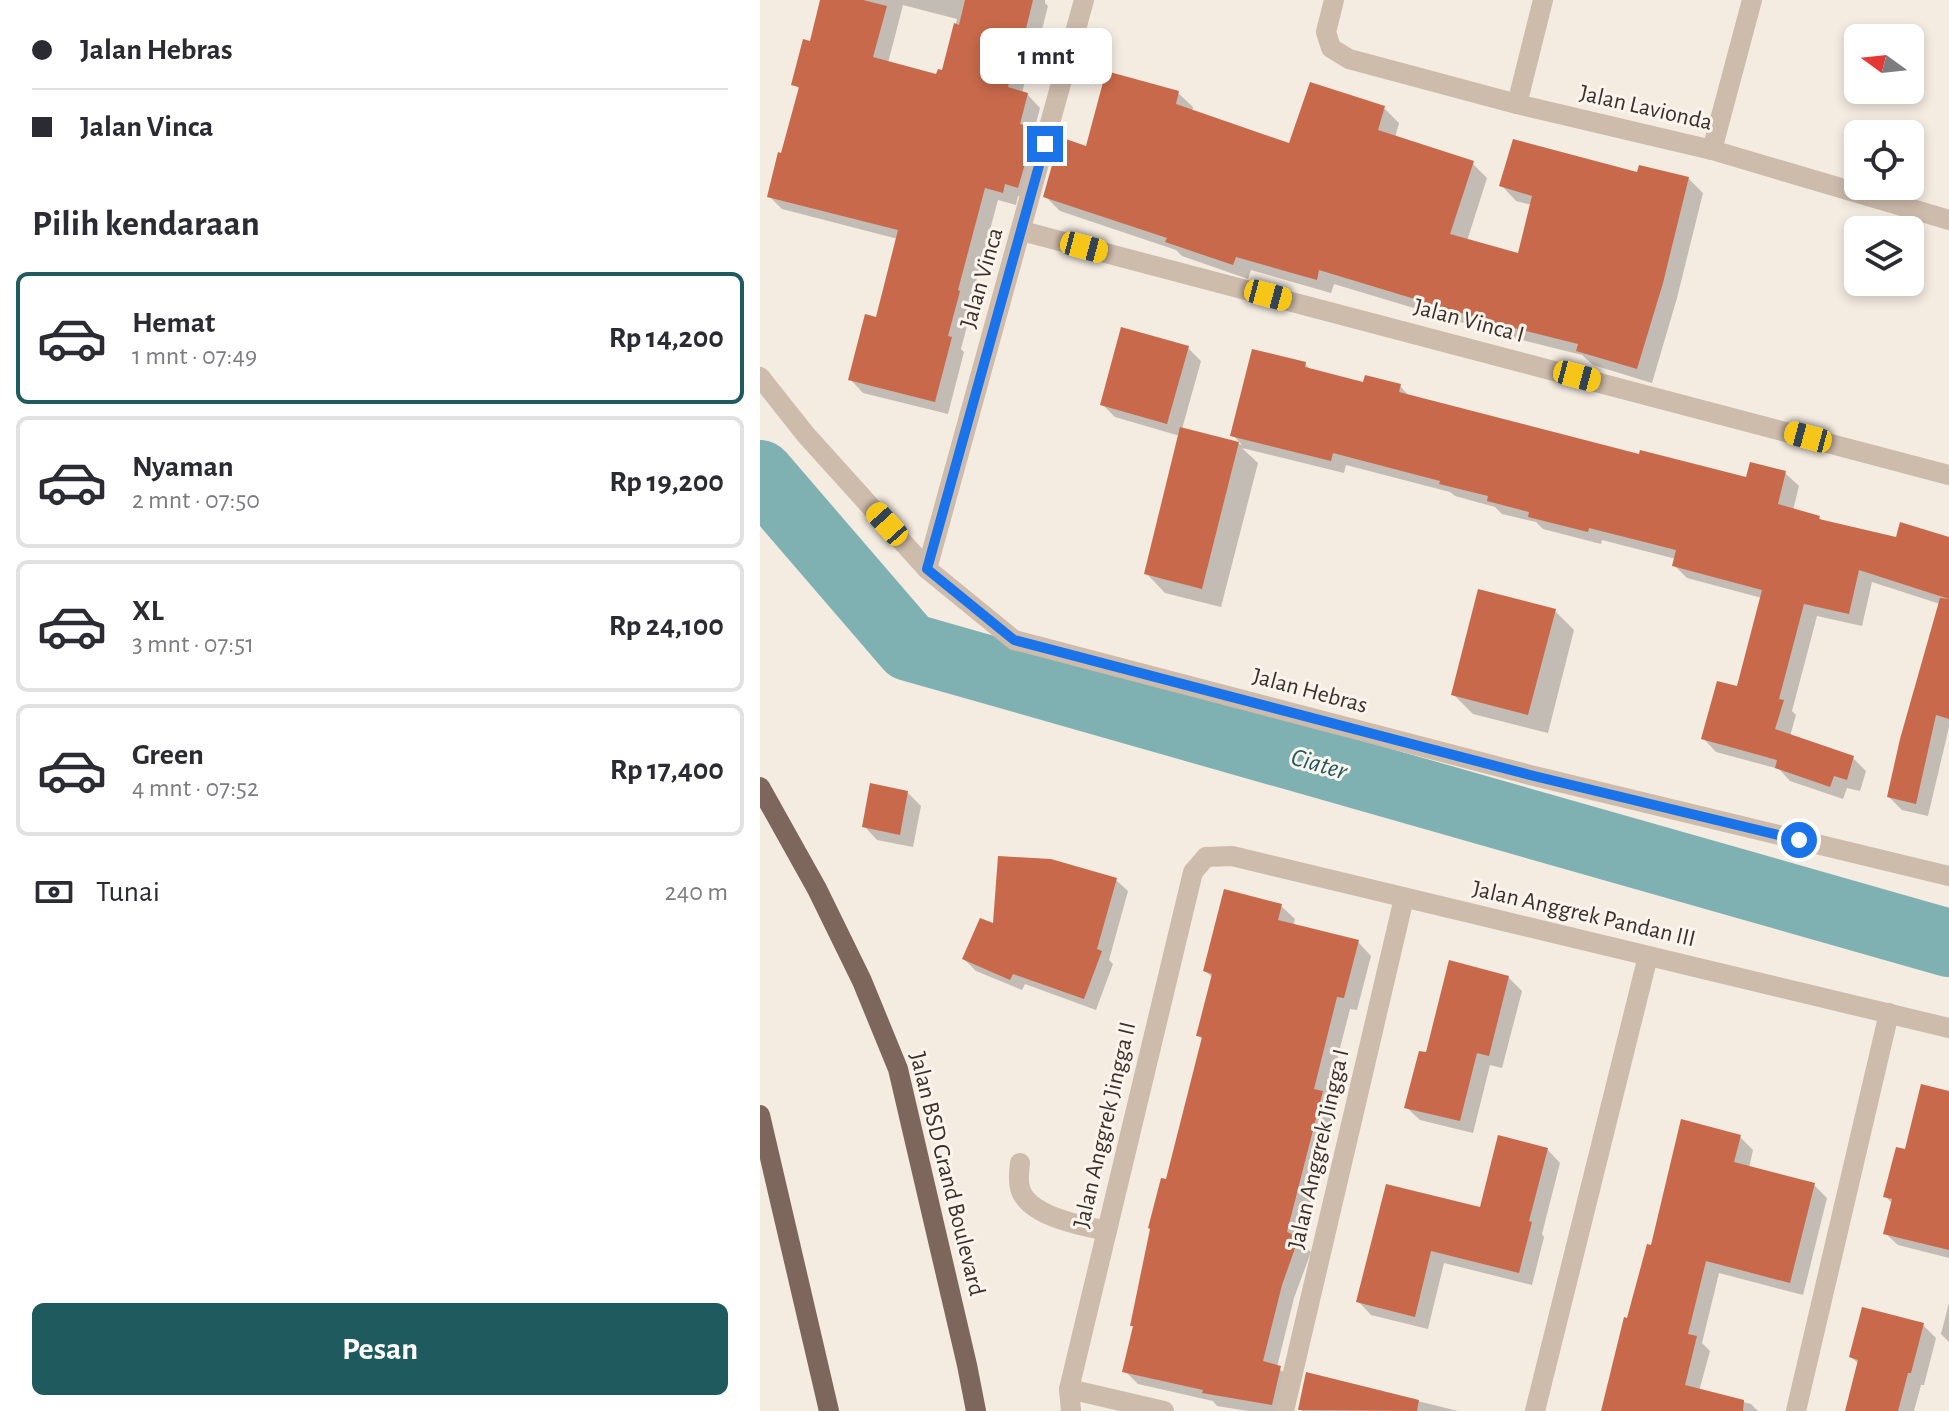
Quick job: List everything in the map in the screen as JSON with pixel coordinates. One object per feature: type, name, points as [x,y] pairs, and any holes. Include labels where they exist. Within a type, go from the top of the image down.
[{"type":"main road","name":"Jalan BSD Grand Boulevard","points":[[760,787],[817,889],[862,981],[898,1069],[976,1411]]},
{"type":"main road","points":[[760,1115],[829,1411]]},
{"type":"street","name":"Jalan Vinca","points":[[927,569],[1084,0]]},
{"type":"street","name":"Jalan Lavionda","points":[[1334,0],[1326,32],[1331,48],[1349,59],[1517,104],[1712,150],[1949,220]]},
{"type":"street","points":[[1517,104],[1543,0]]},
{"type":"street","points":[[1712,150],[1752,0]]},
{"type":"street","name":"Jalan Vinca I","points":[[1022,231],[1949,475]]},
{"type":"street","name":"Jalan Hebras","points":[[760,377],[806,435],[927,569],[1014,640],[1530,775],[1949,876]]},
{"type":"street","name":"Jalan Anggrek Pandan III","points":[[1206,857],[1232,856],[1949,1028]]},
{"type":"street","name":"Jalan Anggrek Jingga II","points":[[1071,1411],[1069,1389],[1193,872],[1206,857]]},
{"type":"street","name":"Jalan Anggrek Jingga I","points":[[1284,1411],[1404,898]]},
{"type":"street","points":[[1535,1411],[1648,956]]},
{"type":"street","points":[[1796,1411],[1889,1013]]},
{"type":"street","points":[[1020,1163],[1019,1187],[1026,1201],[1056,1218],[1107,1231]]},
{"type":"street","points":[[1069,1389],[1164,1411]]},
{"type":"building","points":[[820,0],[863,0],[887,6],[873,57],[936,74],[938,69],[942,70],[954,23],[959,25],[965,0],[1033,0],[1008,87],[1028,93],[1020,124],[1035,129],[1018,188],[1005,184],[1003,193],[985,188],[958,290],[948,336],[952,337],[935,402],[848,380],[865,314],[876,317],[898,230],[767,197],[799,87],[791,85],[803,39],[810,41]]},
{"type":"building","points":[[1106,71],[1179,91],[1176,104],[1289,143],[1310,82],[1385,106],[1378,130],[1474,161],[1450,234],[1518,253],[1532,196],[1499,186],[1513,139],[1637,172],[1639,165],[1689,177],[1663,283],[1637,369],[1576,351],[1578,344],[1494,323],[1319,270],[1317,280],[1236,257],[1233,265],[1165,242],[1167,238],[1043,197],[1060,137],[1086,146]]},
{"type":"building","points":[[1121,327],[1189,346],[1167,424],[1100,405]]},
{"type":"building","points":[[1252,349],[1306,362],[1305,367],[1363,382],[1365,375],[1401,384],[1399,392],[1639,454],[1640,450],[1746,477],[1750,462],[1786,471],[1778,504],[1820,516],[1819,519],[1896,537],[1900,522],[1949,537],[1949,599],[1859,570],[1849,614],[1804,604],[1779,699],[1784,700],[1775,729],[1854,756],[1847,780],[1834,776],[1830,787],[1775,768],[1777,760],[1701,739],[1717,681],[1737,686],[1762,590],[1672,566],[1676,550],[1589,528],[1588,532],[1528,517],[1529,512],[1487,501],[1488,496],[1439,484],[1440,481],[1333,453],[1331,461],[1230,436]]},
{"type":"building","points":[[1180,427],[1239,442],[1202,589],[1144,574]]},
{"type":"building","points":[[1478,589],[1556,609],[1528,715],[1451,695]]},
{"type":"building","points":[[1940,598],[1949,599],[1949,719],[1936,715],[1916,804],[1887,797]]},
{"type":"building","points":[[870,783],[908,791],[900,835],[862,827]]},
{"type":"building","points":[[998,856],[1051,859],[1117,878],[1097,949],[1102,951],[1084,999],[1013,974],[1010,980],[962,959],[980,918],[993,923]]},
{"type":"building","points":[[1224,889],[1282,904],[1278,920],[1359,940],[1344,998],[1337,997],[1314,1089],[1323,1091],[1287,1232],[1299,1237],[1282,1285],[1263,1361],[1281,1366],[1272,1405],[1202,1393],[1203,1390],[1122,1372],[1133,1326],[1130,1326],[1148,1228],[1161,1178],[1166,1179],[1202,1037],[1196,1036],[1212,974],[1203,971]]},
{"type":"building","points":[[1449,960],[1509,976],[1489,1056],[1477,1053],[1460,1121],[1404,1108],[1419,1051],[1426,1052]]},
{"type":"building","points":[[1921,1084],[1949,1091],[1949,1250],[1883,1234],[1892,1199],[1883,1197],[1896,1147],[1905,1149]]},
{"type":"building","points":[[1681,1119],[1741,1135],[1734,1162],[1815,1183],[1790,1283],[1706,1261],[1688,1334],[1697,1336],[1685,1385],[1744,1400],[1743,1411],[1601,1411],[1624,1317],[1627,1318],[1647,1244],[1651,1245]]},
{"type":"building","points":[[1498,1135],[1548,1148],[1519,1273],[1431,1251],[1415,1317],[1356,1302],[1386,1184],[1480,1207]]},
{"type":"building","points":[[1862,1307],[1924,1323],[1898,1411],[1845,1411],[1858,1360],[1849,1357]]},
{"type":"building","points":[[1306,1372],[1419,1400],[1417,1411],[1298,1410]]},
{"type":"waterway","name":"Ciater","points":[[760,474],[909,647],[1949,943]]},
{"type":"route","points":[[1045,144],[927,569],[1014,640],[1530,775],[1799,840]]}]
